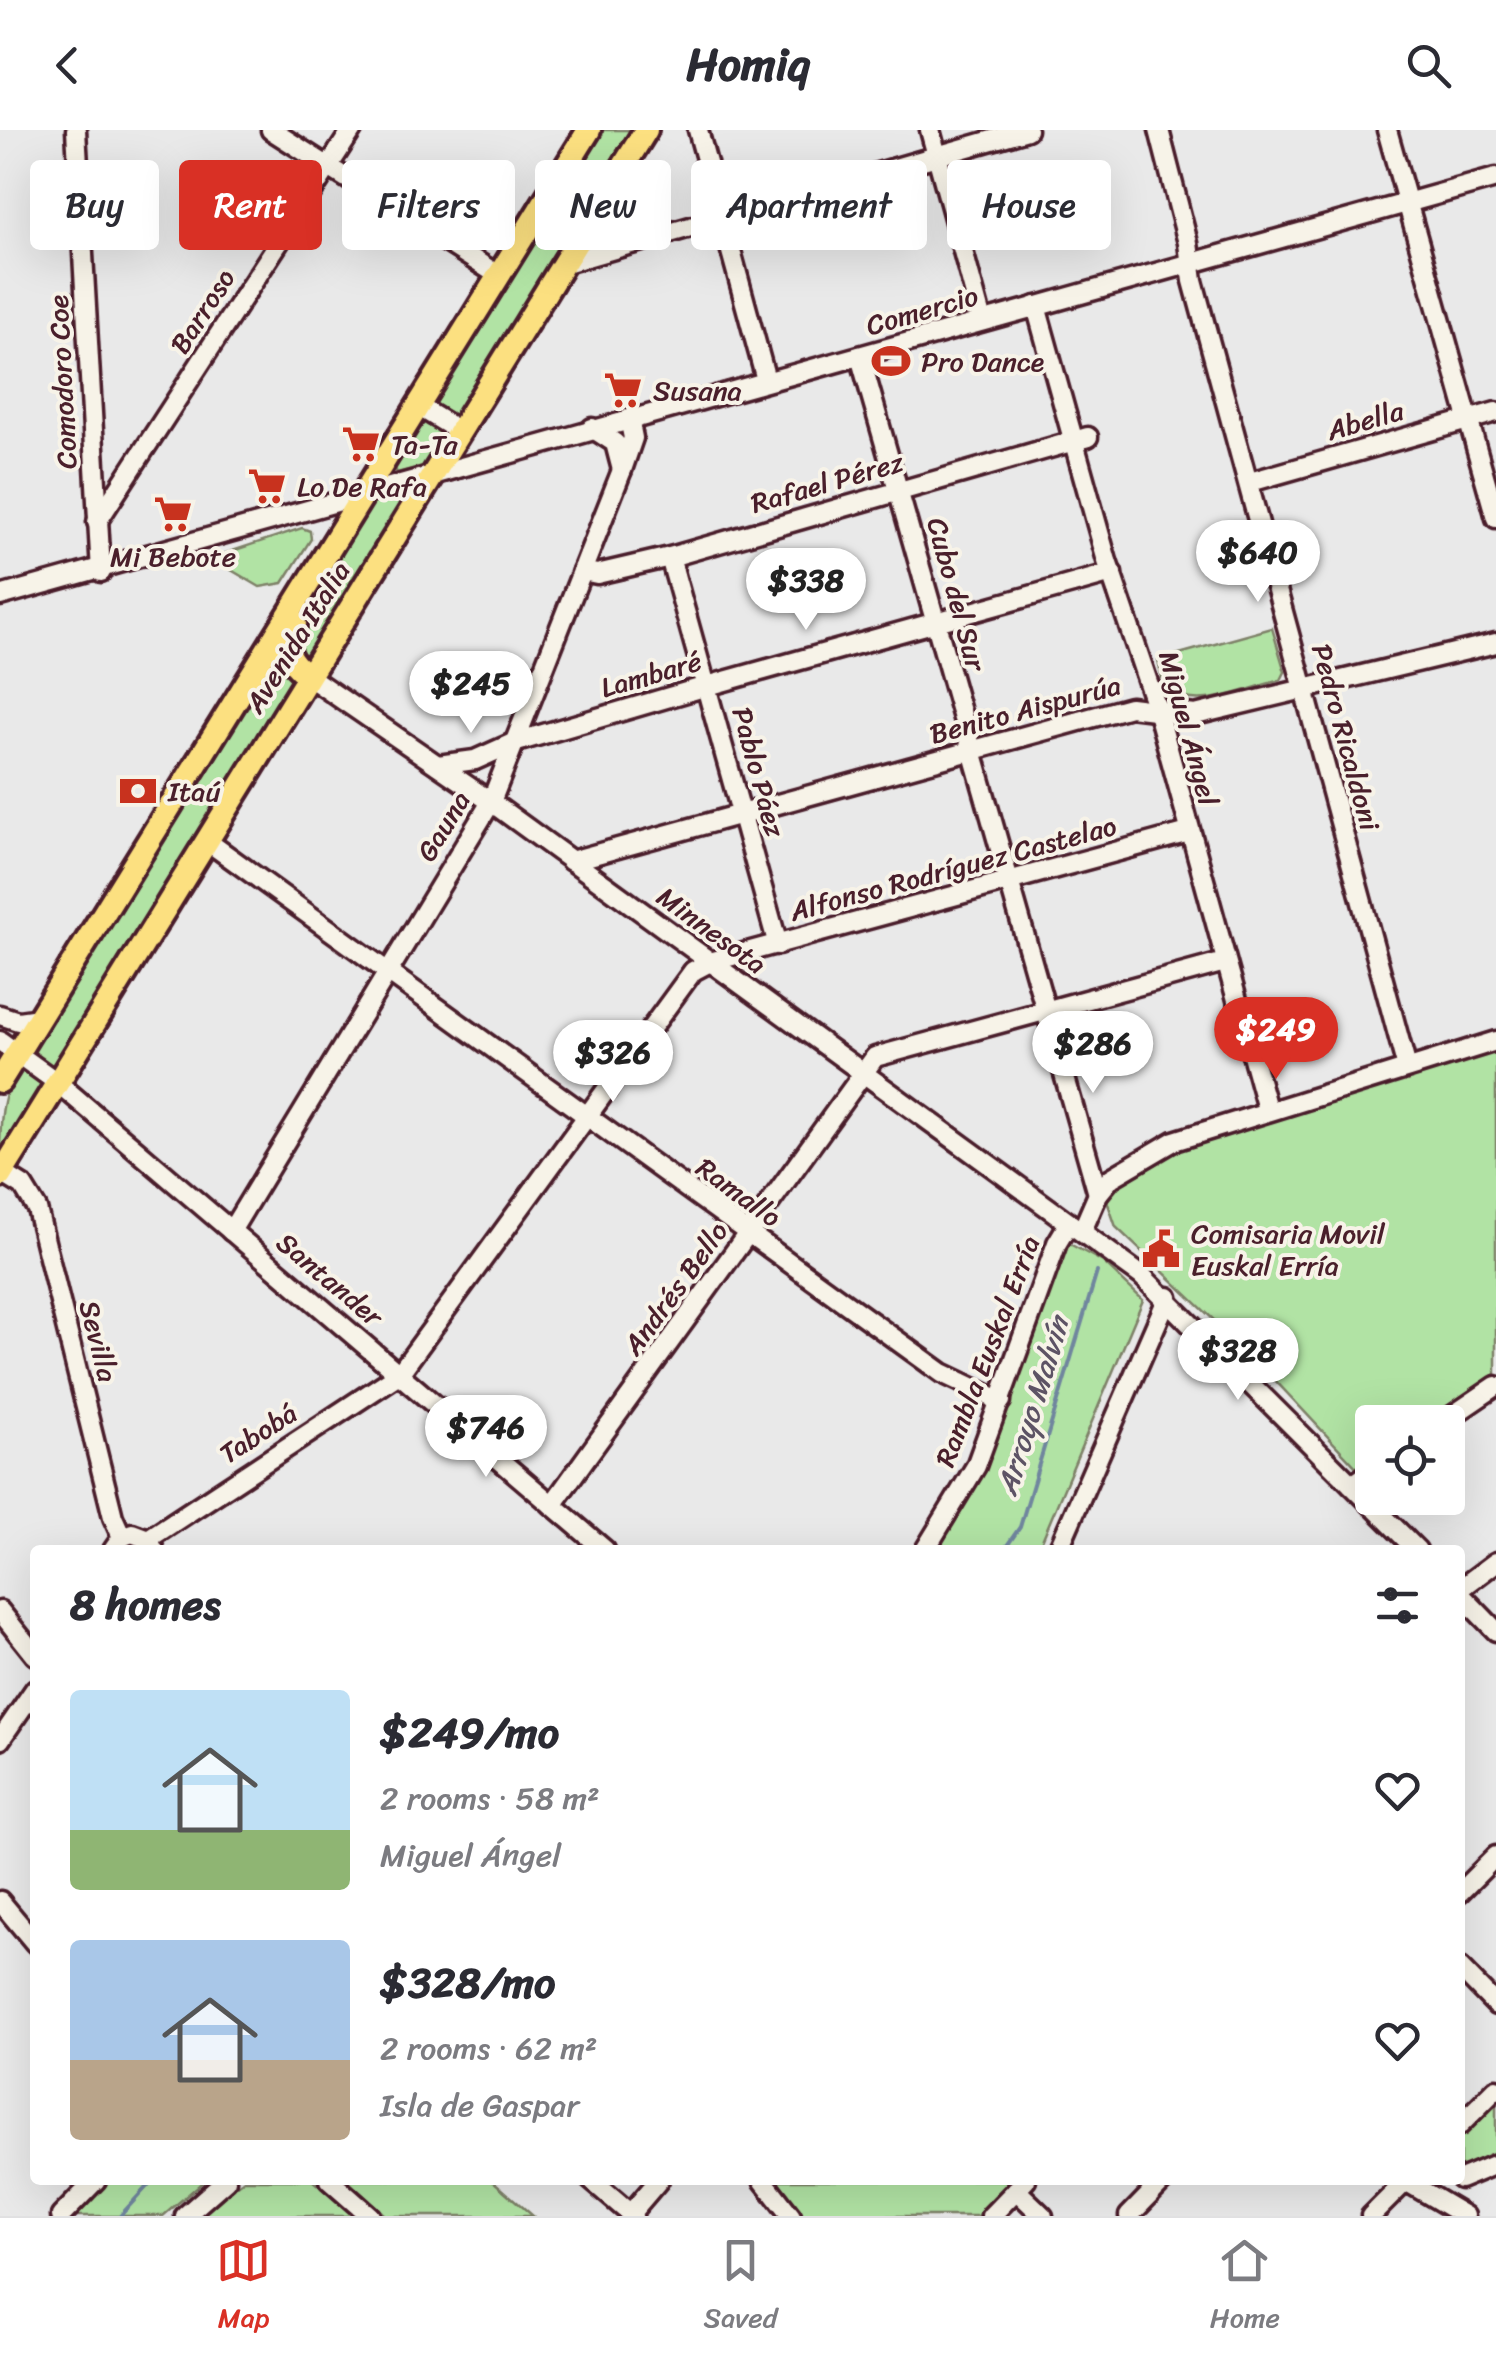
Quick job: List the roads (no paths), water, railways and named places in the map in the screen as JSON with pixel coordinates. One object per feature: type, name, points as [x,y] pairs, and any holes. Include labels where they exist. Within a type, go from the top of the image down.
[{"type":"main road","name":"Avenida Italia","points":[[0,1081],[8,1048],[39,1018],[589,130]]},
{"type":"main road","name":"Avenida Italia","points":[[1,1174],[646,130]]},
{"type":"main road","points":[[308,676],[291,662],[284,644],[321,582],[326,552]]},
{"type":"street","name":"Comodoro Coe","points":[[76,130],[100,572]]},
{"type":"street","points":[[270,130],[498,275]]},
{"type":"street","name":"Barroso","points":[[97,522],[352,130]]},
{"type":"street","points":[[698,130],[707,160]]},
{"type":"street","points":[[930,130],[982,321]]},
{"type":"street","points":[[916,160],[1027,130]]},
{"type":"street","name":"Pedro Ricaldoni","points":[[1159,130],[1406,1068]]},
{"type":"street","points":[[1387,130],[1496,518]]},
{"type":"street","name":"Comercio","points":[[0,596],[100,572],[592,428],[1496,178]]},
{"type":"street","points":[[562,264],[691,228]]},
{"type":"street","points":[[732,250],[766,380]]},
{"type":"street","name":"Miguel Ángel","points":[[1036,306],[1080,440],[1112,573],[1157,709],[1267,1109]]},
{"type":"street","name":"Cubo del Sur","points":[[860,356],[1098,1194]]},
{"type":"street","points":[[418,406],[459,431]]},
{"type":"street","name":"Abella","points":[[1250,482],[1496,412]]},
{"type":"street","name":"Gauna","points":[[231,1231],[491,802],[622,470],[633,438],[629,418]]},
{"type":"street","points":[[592,428],[614,443],[622,470]]},
{"type":"street","name":"Rafael Pérez","points":[[582,571],[597,574],[670,557],[1080,440]]},
{"type":"street","name":"Pablo Páez","points":[[670,557],[778,945]]},
{"type":"street","name":"Lambaré","points":[[437,765],[475,760],[513,743],[707,686],[1112,573]]},
{"type":"street","name":"Benito Aispurúa","points":[[572,861],[1130,707],[1194,716],[1496,643]]},
{"type":"street","name":"Minnesota","points":[[308,676],[491,802],[1168,1297],[1352,1485],[1403,1545]]},
{"type":"street","name":"Alfonso Rodríguez Castelao","points":[[710,962],[1189,832]]},
{"type":"street","name":"Ramallo","points":[[207,841],[942,1373],[1001,1400]]},
{"type":"street","points":[[399,1374],[694,971],[710,962]]},
{"type":"street","name":"Andrés Bello","points":[[552,1505],[876,1057],[1225,962]]},
{"type":"street","points":[[0,1014],[18,1021],[39,1018]]},
{"type":"street","points":[[1098,1194],[1123,1169],[1164,1146],[1267,1109],[1496,1041]]},
{"type":"street","name":"Santander","points":[[8,1048],[58,1083],[599,1545]]},
{"type":"street","name":"Sevilla","points":[[1,1174],[23,1186],[36,1209],[118,1543]]},
{"type":"street","name":"Rambla Euskal Erría","points":[[928,1545],[967,1483],[1058,1243],[1075,1227],[1098,1194]]},
{"type":"street","points":[[1060,1545],[1168,1297]]},
{"type":"street","name":"Tabobá","points":[[118,1543],[132,1533],[151,1544],[399,1374]]},
{"type":"street","points":[[1465,1407],[1496,1386]]},
{"type":"street","points":[[1465,1587],[1496,1562]]},
{"type":"street","points":[[1465,1597],[1496,1631]]},
{"type":"street","points":[[0,1612],[30,1649]]},
{"type":"street","points":[[0,1740],[30,1695]]},
{"type":"street","points":[[1465,1887],[1496,1856]]},
{"type":"street","points":[[0,1901],[30,1937]]},
{"type":"street","points":[[1465,1973],[1496,2004]]},
{"type":"street","points":[[1465,2120],[1496,2088]]},
{"type":"street","points":[[1465,2176],[1496,2164]]},
{"type":"street","points":[[61,2216],[91,2185]]},
{"type":"street","points":[[185,2216],[220,2185]]},
{"type":"street","points":[[335,2185],[370,2216]]},
{"type":"street","points":[[598,2185],[632,2215],[654,2185]]},
{"type":"street","points":[[767,2185],[791,2216]]},
{"type":"street","points":[[991,2216],[1021,2185],[1043,2216]]},
{"type":"street","points":[[1128,2216],[1159,2185]]},
{"type":"street","points":[[1371,2216],[1401,2185]]},
{"type":"street","points":[[1415,2185],[1465,2216]]},
{"type":"street","points":[[1428,2192],[1444,2185]]},
{"type":"waterway","name":"Arroyo Malvín","points":[[1007,1545],[1020,1527],[1097,1272]]},
{"type":"waterway","name":"Arroyo Malvín","points":[[120,2216],[148,2185]]},
{"type":"place","name":"Pro Dance","points":[[891,361]]},
{"type":"place","name":"Susana","points":[[623,390]]},
{"type":"place","name":"Ta-Ta","points":[[361,444]]},
{"type":"place","name":"Lo De Rafa","points":[[267,486]]},
{"type":"place","name":"Mi Bebote","points":[[173,514]]},
{"type":"place","name":"Itaú","points":[[138,791]]},
{"type":"place","name":"Comisaria Movil Euskal Erría","points":[[1161,1249]]}]
